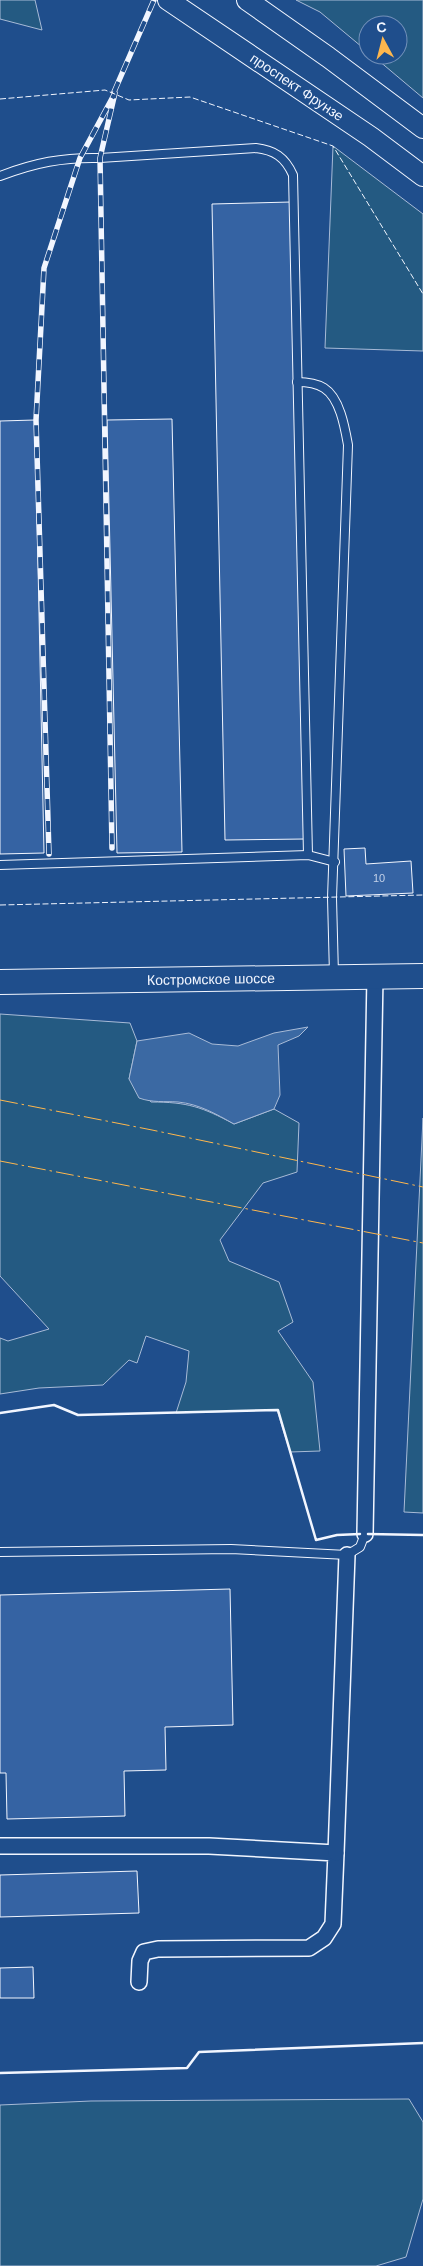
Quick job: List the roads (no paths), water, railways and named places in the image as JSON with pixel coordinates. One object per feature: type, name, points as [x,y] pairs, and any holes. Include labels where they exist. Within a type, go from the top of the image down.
[{"type":"highway","name":"Костромское шоссе","points":[[0,982],[423,976]]},
{"type":"main road","name":"проспект Фрунзе","points":[[168,0],[371,137],[423,176]]},
{"type":"main road","points":[[247,0],[328,57],[423,128]]},
{"type":"street","points":[[365,1534],[375,976]]},
{"type":"street","points":[[139,1982],[140,1961],[144,1952],[151,1950],[308,1948],[324,1938],[333,1924],[347,1556]]},
{"type":"street","points":[[0,1846],[209,1846],[336,1853]]},
{"type":"lane","points":[[0,176],[37,163],[80,158],[256,148],[269,150],[280,156],[288,164],[293,175],[308,855]]},
{"type":"lane","points":[[298,382],[312,383],[325,389],[338,407],[348,446],[332,898],[334,977]]},
{"type":"lane","points":[[0,866],[308,855],[334,862]]},
{"type":"lane","points":[[0,1552],[231,1549],[347,1556],[360,1547],[365,1534]]},
{"type":"railway","points":[[114,92],[154,0]]},
{"type":"railway","points":[[49,854],[36,420],[44,268],[80,158],[115,93],[100,158],[112,848]]}]
